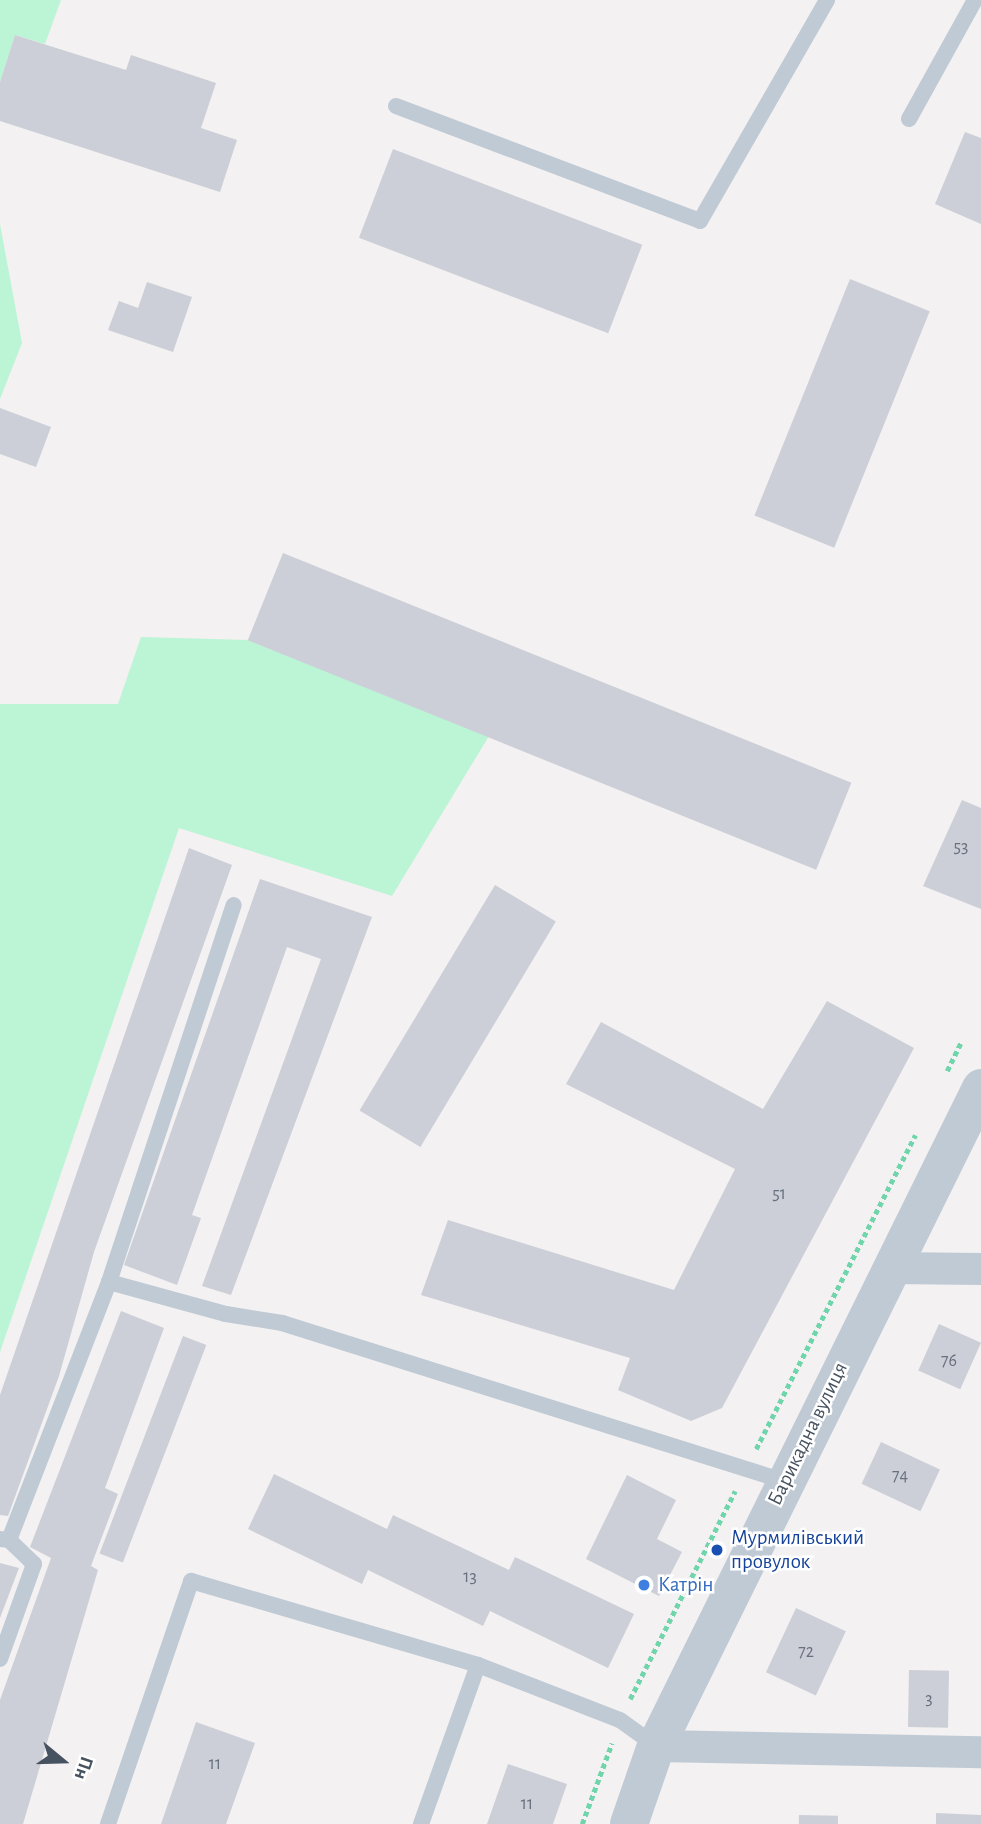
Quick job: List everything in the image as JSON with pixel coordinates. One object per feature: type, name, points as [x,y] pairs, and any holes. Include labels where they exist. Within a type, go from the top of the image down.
[{"type":"street","name":"Барикадна вулиця","points":[[629,1824],[656,1746],[784,1481],[981,1088]]},
{"type":"street","points":[[891,1268],[981,1269]]},
{"type":"street","points":[[656,1746],[981,1752]]},
{"type":"lane","points":[[396,106],[700,221],[827,0]]},
{"type":"lane","points":[[909,119],[975,0]]},
{"type":"lane","points":[[0,1659],[34,1564],[5,1540],[109,1282],[234,905]]},
{"type":"lane","points":[[109,1282],[226,1314],[282,1323],[747,1467],[784,1481]]},
{"type":"lane","points":[[108,1824],[191,1581],[478,1665],[620,1720],[656,1746]]},
{"type":"lane","points":[[421,1824],[478,1665]]},
{"type":"path","points":[[943,1080],[961,1042]]},
{"type":"path","points":[[582,1824],[620,1720],[917,1130]]},
{"type":"green space","points":[[0,0],[61,0],[45,44],[15,35],[0,82]]},
{"type":"green space","points":[[0,224],[22,343],[0,399]]},
{"type":"green space","points":[[141,637],[248,640],[489,736],[392,896],[179,828],[0,1352],[0,704],[118,704]]},
{"type":"building","points":[[15,35],[126,70],[131,55],[216,83],[201,128],[237,140],[220,192],[0,121],[0,82]]},
{"type":"building","points":[[965,132],[981,138],[981,224],[935,204]]},
{"type":"building","points":[[393,149],[642,245],[608,333],[359,238]]},
{"type":"building","points":[[850,279],[930,311],[834,548],[754,515]]},
{"type":"building","points":[[147,282],[192,297],[173,352],[108,330],[119,301],[138,308]]},
{"type":"building","points":[[0,408],[51,427],[36,467],[0,454]]},
{"type":"building","points":[[283,553],[851,783],[816,870],[248,640]]},
{"type":"building","points":[[962,800],[981,808],[981,909],[923,886]]},
{"type":"building","points":[[189,848],[232,865],[94,1252],[59,1376],[8,1516],[0,1515],[0,1395]]},
{"type":"building","points":[[260,879],[372,917],[231,1295],[202,1286],[321,959],[287,947],[192,1215],[201,1218],[177,1285],[124,1265]]},
{"type":"building","points":[[495,885],[556,922],[420,1147],[360,1110]]},
{"type":"building","points":[[827,1001],[914,1048],[722,1408],[691,1421],[618,1390],[630,1358],[421,1295],[448,1220],[674,1290],[735,1169],[566,1084],[601,1022],[763,1109]]},
{"type":"building","points":[[121,1311],[164,1328],[105,1488],[118,1494],[91,1566],[98,1570],[23,1824],[0,1824],[0,1700],[51,1558],[30,1547]]},
{"type":"building","points":[[939,1324],[981,1343],[960,1389],[918,1371]]},
{"type":"building","points":[[183,1336],[206,1345],[123,1562],[100,1554]]},
{"type":"building","points":[[881,1442],[940,1469],[920,1511],[862,1484]]},
{"type":"building","points":[[274,1474],[387,1529],[393,1515],[509,1570],[515,1557],[634,1614],[608,1668],[490,1611],[483,1626],[368,1570],[362,1584],[248,1529]]},
{"type":"building","points":[[627,1475],[676,1500],[657,1539],[682,1552],[659,1596],[586,1559]]},
{"type":"building","points":[[0,1563],[19,1568],[0,1618]]},
{"type":"building","points":[[796,1608],[846,1631],[816,1696],[766,1672]]},
{"type":"building","points":[[909,1670],[949,1671],[948,1728],[908,1727]]},
{"type":"building","points":[[196,1722],[255,1743],[226,1824],[161,1824]]},
{"type":"building","points":[[508,1764],[567,1784],[553,1824],[487,1824]]},
{"type":"building","points":[[936,1813],[981,1815],[981,1824],[936,1824]]},
{"type":"building","points":[[799,1815],[838,1816],[838,1824],[799,1824]]},
{"type":"place","name":"Мурмилівський провулок","points":[[717,1550]]},
{"type":"place","name":"Катрін","points":[[644,1585]]}]
